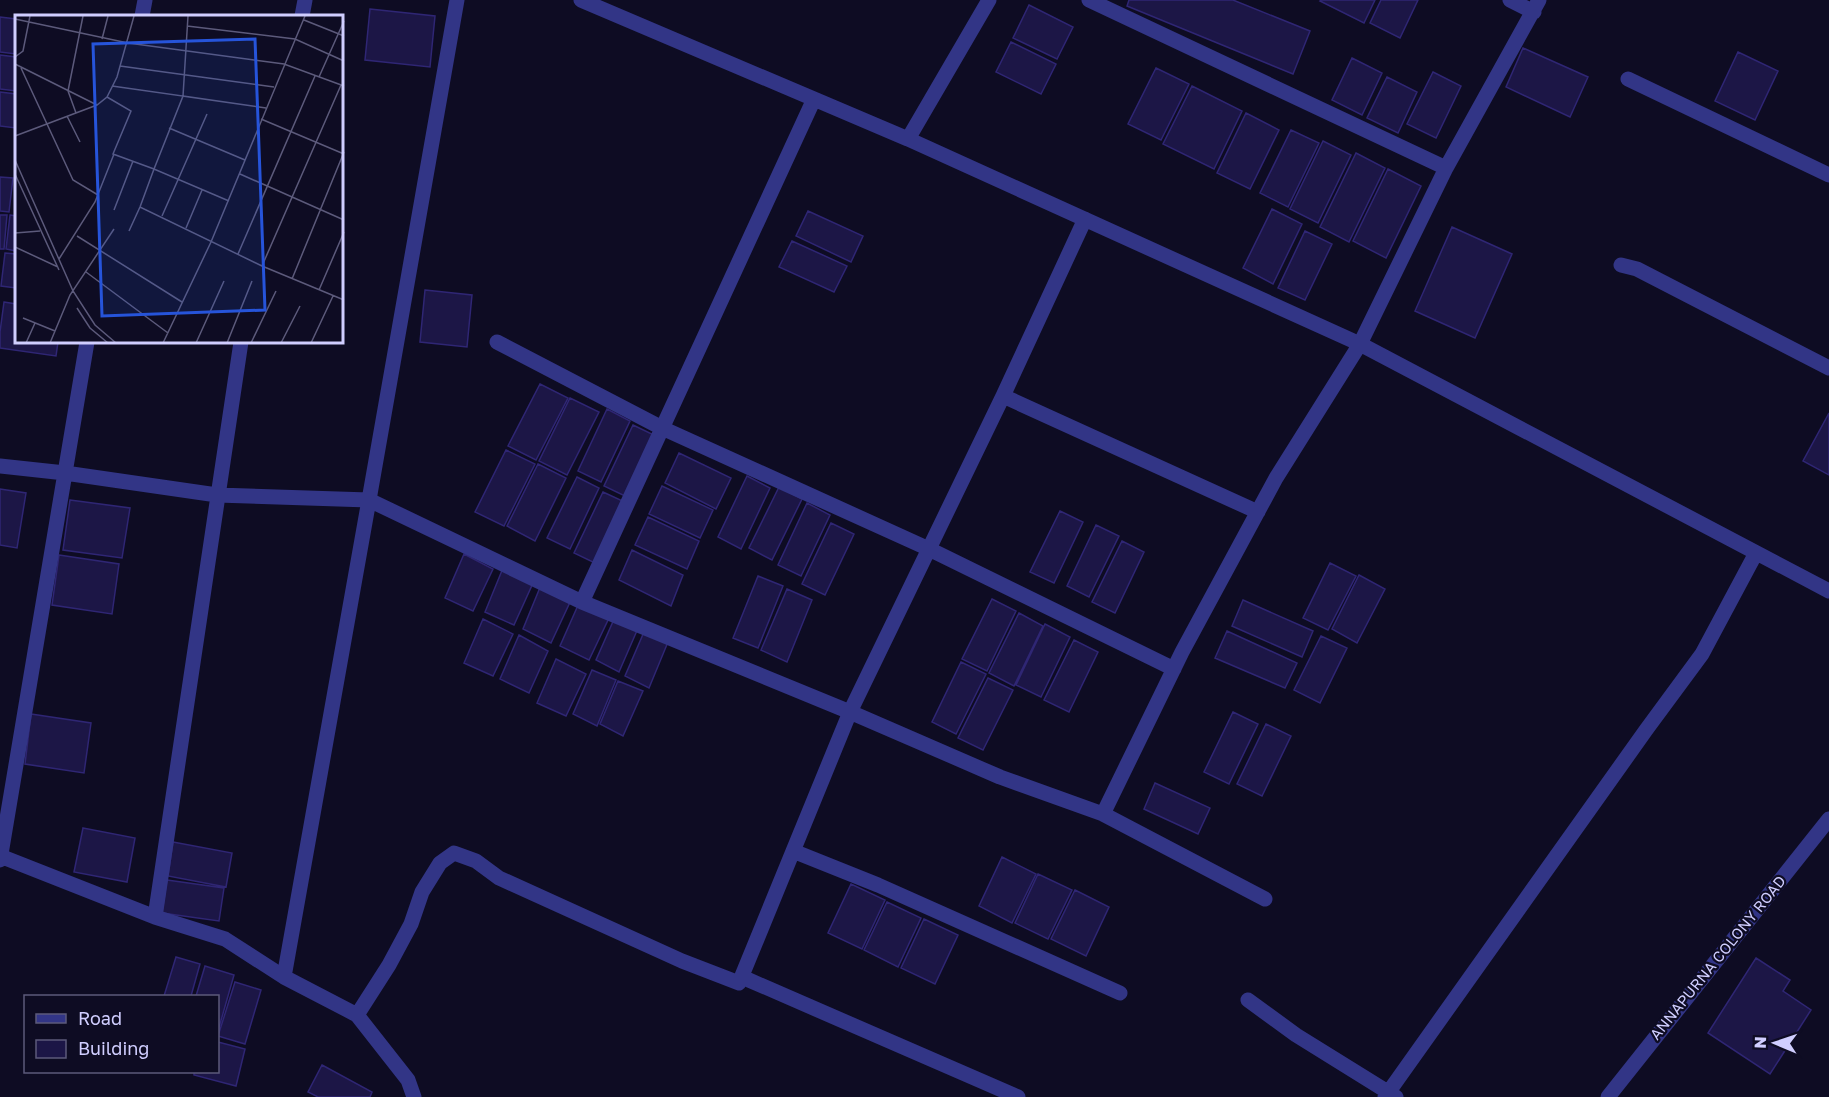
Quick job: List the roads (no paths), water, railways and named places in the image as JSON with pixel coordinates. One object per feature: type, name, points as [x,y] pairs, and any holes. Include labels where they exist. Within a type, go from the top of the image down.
[{"type":"street","points":[[142,15],[145,0]]},
{"type":"street","points":[[302,15],[305,0]]},
{"type":"street","points":[[284,977],[457,0]]},
{"type":"street","points":[[581,0],[908,139],[1360,344],[1829,591]]},
{"type":"street","points":[[908,139],[989,0]]},
{"type":"street","points":[[1089,0],[1446,168]]},
{"type":"street","points":[[1103,814],[1174,669],[1276,478],[1360,344],[1446,168],[1536,6],[1510,0]]},
{"type":"street","points":[[1628,79],[1829,176]]},
{"type":"street","points":[[582,602],[814,99]]},
{"type":"street","points":[[357,1015],[389,965],[411,924],[422,892],[440,863],[454,853],[476,861],[499,878],[682,961],[739,983],[850,712],[1003,396],[1085,219]]},
{"type":"street","points":[[1621,265],[1637,269],[1829,368]]},
{"type":"street","points":[[497,342],[662,428],[929,549],[1174,669]]},
{"type":"street","points":[[87,344],[0,857],[155,917],[225,939],[284,977],[357,1015],[408,1080],[414,1097]]},
{"type":"street","points":[[155,917],[241,344]]},
{"type":"street","points":[[1003,396],[1258,512]]},
{"type":"street","points":[[0,466],[217,495],[369,500],[582,602],[850,712],[1000,777],[1103,814],[1264,899]]},
{"type":"street","points":[[1248,1000],[1296,1035],[1390,1095],[1646,730],[1702,654],[1756,553]]},
{"type":"street","name":"ANNAPURNA COLONY ROAD","points":[[1608,1097],[1829,819]]},
{"type":"street","points":[[793,851],[878,885],[1120,993]]},
{"type":"street","points":[[742,977],[1017,1097]]},
{"type":"street","points":[[399,1097],[408,1080]]}]
